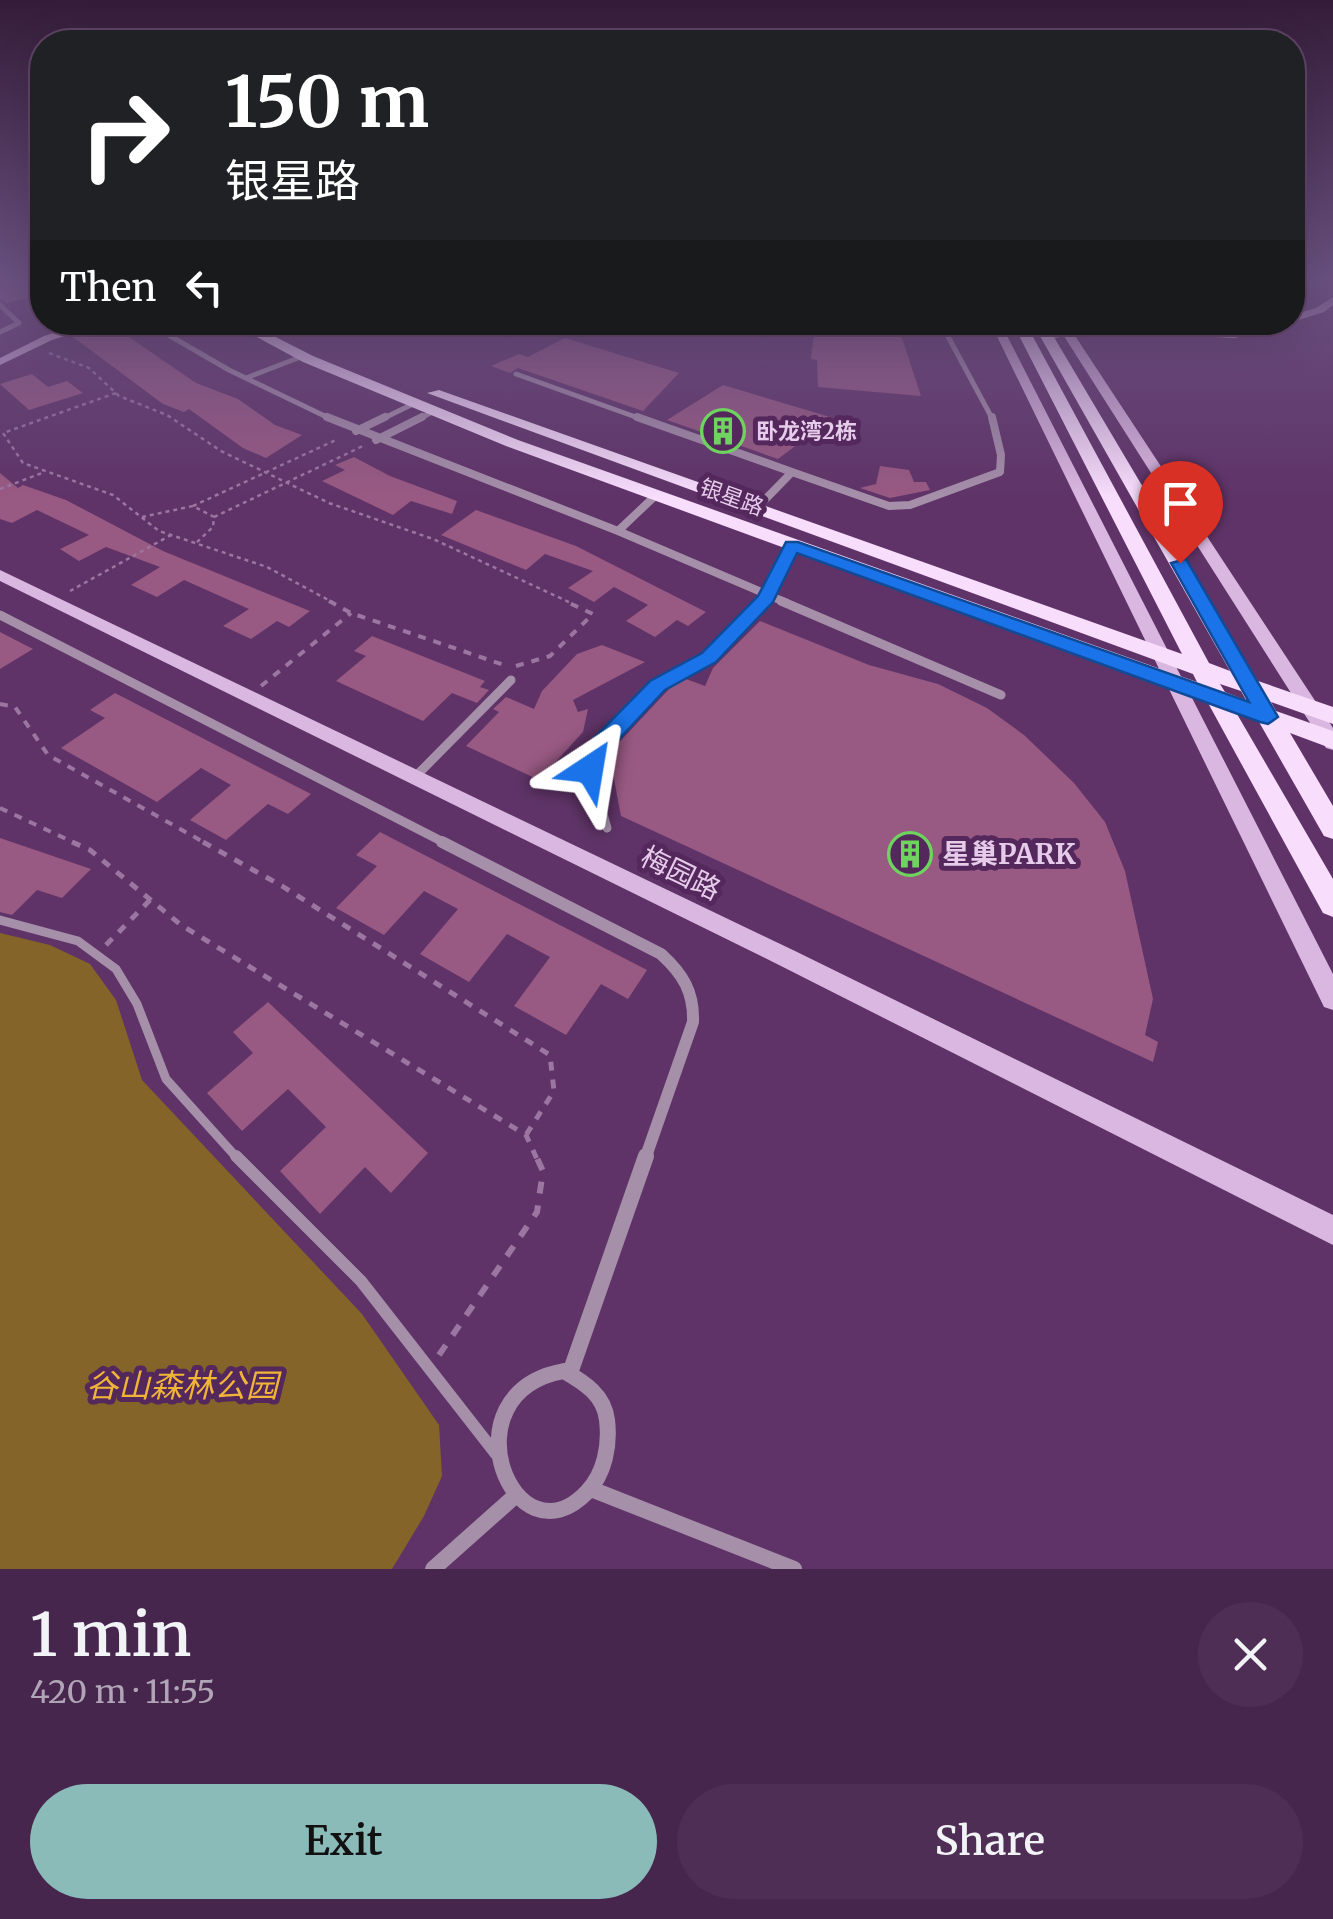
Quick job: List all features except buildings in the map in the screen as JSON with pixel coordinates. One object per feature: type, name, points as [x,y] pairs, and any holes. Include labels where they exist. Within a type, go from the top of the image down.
[{"type":"main road","name":"银星路","points":[[294,351],[434,411],[792,546],[1268,717],[1328,729]]},
{"type":"main road","name":"银星路","points":[[333,351],[484,413],[1251,687],[1328,729]]},
{"type":"main road","points":[[1019,351],[1333,905]]},
{"type":"main road","points":[[1065,351],[1333,829]]},
{"type":"street","points":[[198,351],[376,440],[618,532],[1001,695]]},
{"type":"street","points":[[516,374],[889,506],[910,505],[1000,472],[1003,458],[995,430],[955,351]]},
{"type":"street","points":[[1016,351],[1172,683],[1333,999]]},
{"type":"street","points":[[1068,351],[1328,729]]},
{"type":"street","points":[[246,378],[303,356]]},
{"type":"street","points":[[356,431],[414,403]]},
{"type":"street","points":[[376,440],[434,411]]},
{"type":"street","points":[[757,508],[792,472]]},
{"type":"street","points":[[618,532],[656,496]]},
{"type":"street","points":[[607,828],[590,769],[592,756],[658,686],[709,658],[766,598],[792,546]]},
{"type":"street","name":"梅园路","points":[[0,567],[255,690],[1333,1230]]},
{"type":"street","name":"梅园路","points":[[0,575],[1333,1216]]},
{"type":"street","points":[[0,615],[644,946],[680,969],[695,1000],[693,1022],[570,1373]]},
{"type":"street","points":[[418,774],[511,680]]},
{"type":"street","points":[[545,1372],[570,1373],[596,1390],[608,1420],[608,1456],[591,1488],[567,1508],[548,1511],[531,1507],[516,1496],[504,1478],[499,1435],[515,1394],[545,1372]]},
{"type":"street","points":[[591,1488],[794,1569]]},
{"type":"street","points":[[433,1569],[516,1496]]},
{"type":"lane","points":[[0,920],[73,940],[99,952],[140,1002],[153,1057],[178,1096],[341,1260],[499,1457]]},
{"type":"path","points":[[44,351],[89,368],[116,393],[167,415],[221,452],[291,481],[329,503],[433,539],[594,614],[578,634],[527,666],[505,666],[350,614],[267,567],[170,536],[113,496],[24,463],[1,433],[116,393]]},
{"type":"path","points":[[142,518],[194,506],[356,431]]},
{"type":"path","points":[[214,517],[376,440]]},
{"type":"path","points":[[0,489],[42,472]]},
{"type":"path","points":[[194,506],[214,517]]},
{"type":"path","points":[[196,543],[213,526],[214,517]]},
{"type":"path","points":[[61,596],[170,536]]},
{"type":"path","points":[[255,690],[350,614]]},
{"type":"path","points":[[0,704],[15,707],[48,755],[282,886],[550,1055],[554,1092],[526,1135]]},
{"type":"path","points":[[0,808],[90,850],[181,925],[526,1135],[543,1171],[537,1212],[430,1368]]},
{"type":"path","points":[[99,952],[150,900]]},
{"type":"green space","name":"谷山森林公园","points":[[0,933],[50,945],[90,964],[116,1000],[142,1080],[362,1314],[439,1425],[442,1476],[424,1516],[392,1569],[0,1569]]},
{"type":"place","name":"卧龙湾2栋","points":[[723,431]]},
{"type":"place","name":"星巢PARK","points":[[910,854]]},
{"type":"route","points":[[590,769],[600,744],[668,676],[709,658],[766,598],[792,546],[1268,717],[1180,563]]}]
